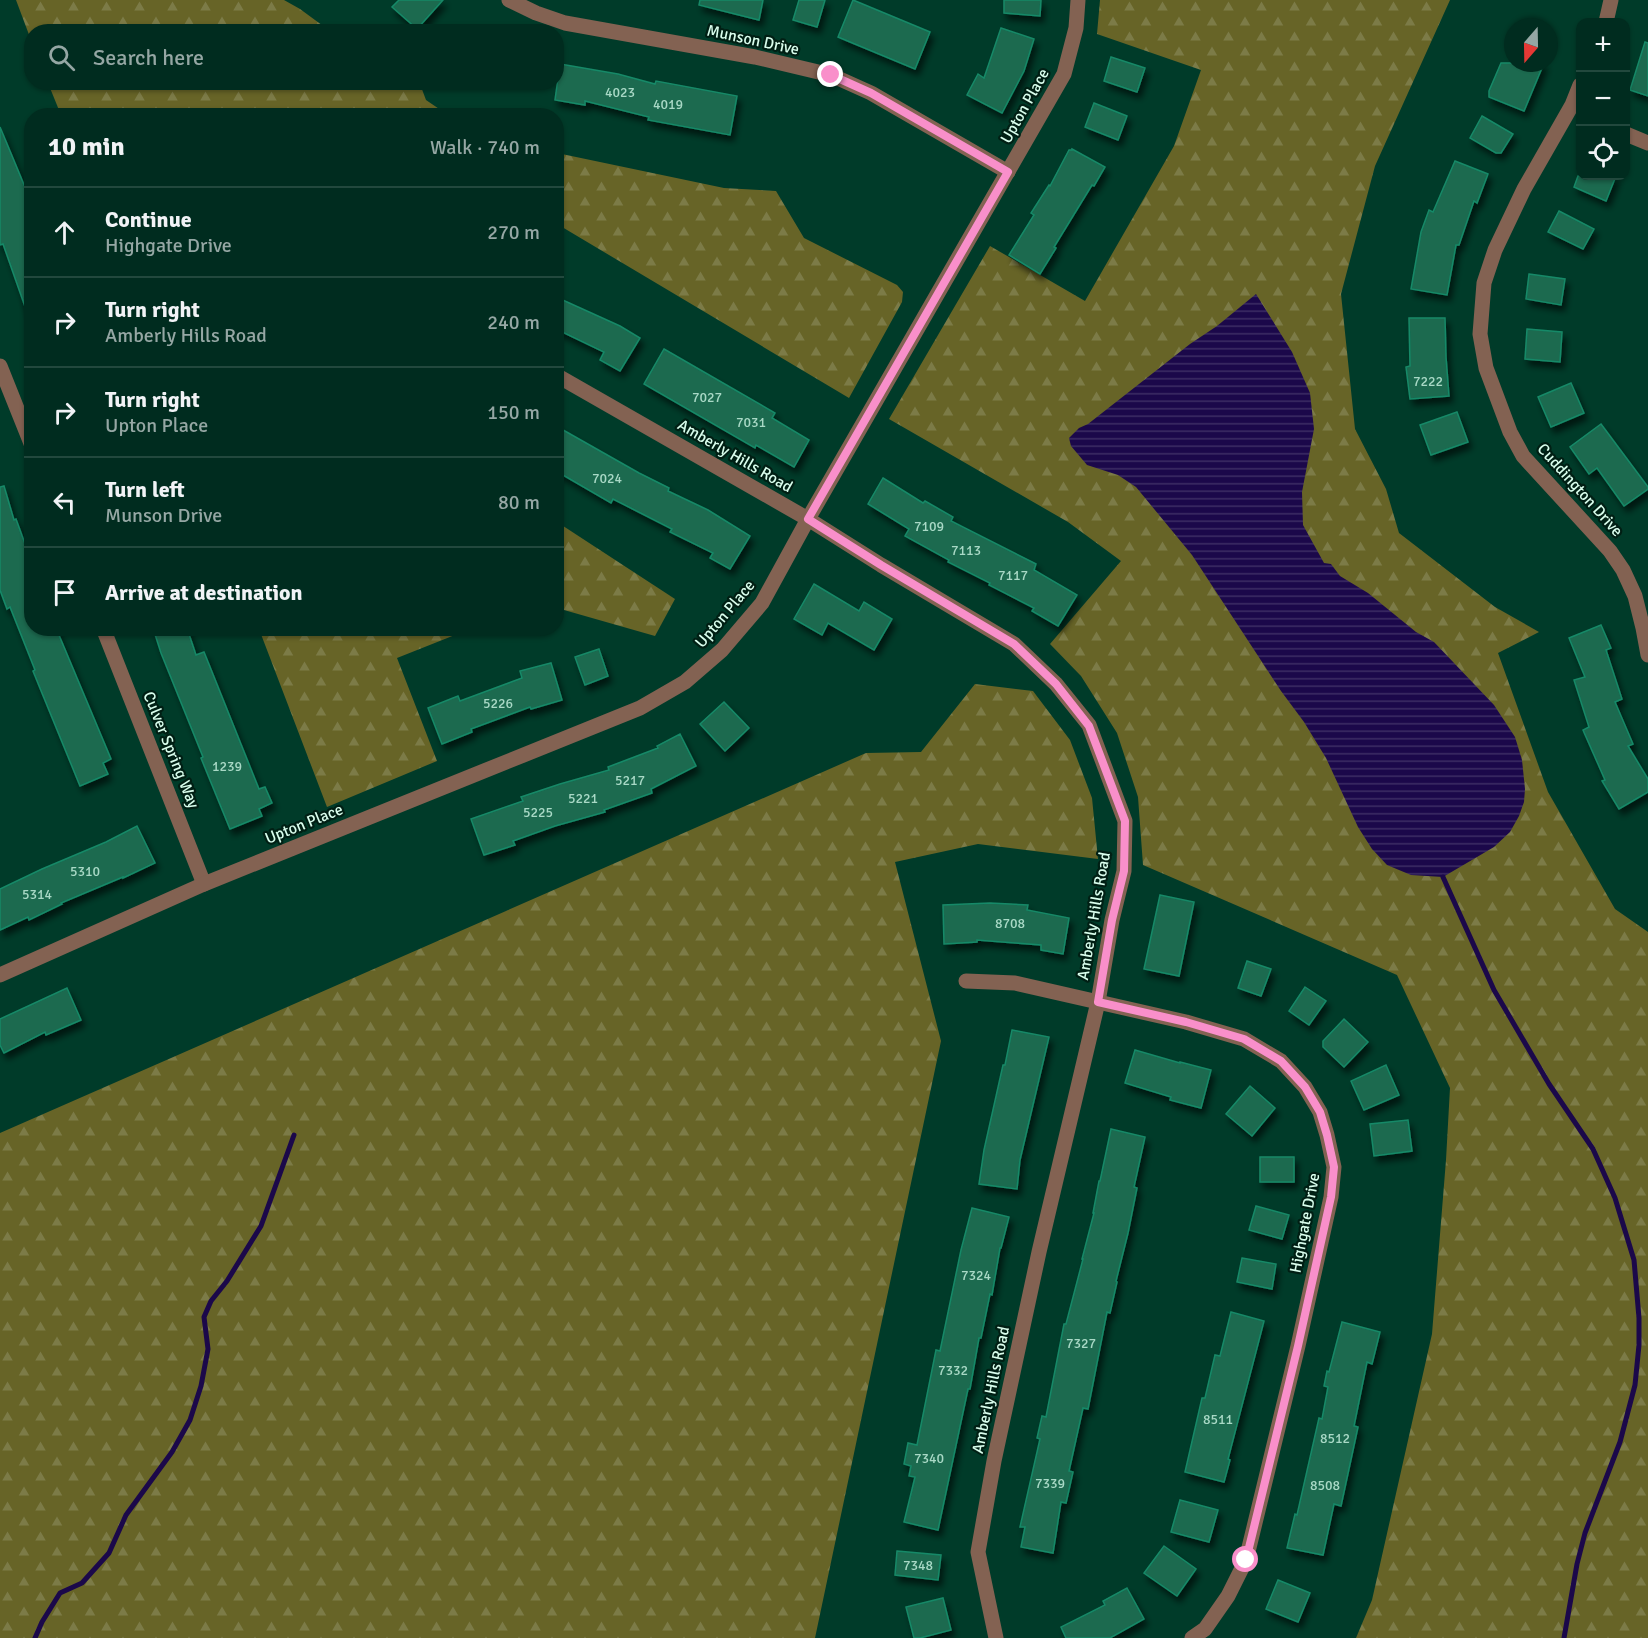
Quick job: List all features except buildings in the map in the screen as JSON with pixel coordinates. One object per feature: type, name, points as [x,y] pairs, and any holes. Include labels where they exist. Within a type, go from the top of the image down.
[{"type":"street","name":"Munson Drive","points":[[509,0],[565,23],[755,57],[831,75],[871,93],[1008,172]]},
{"type":"street","name":"Upton Place","points":[[0,975],[204,884],[640,708],[685,682],[722,650],[762,603],[1064,74],[1076,28],[1078,0]]},
{"type":"street","points":[[1607,18],[1611,0]]},
{"type":"street","name":"Cuddington Drive","points":[[1576,108],[1524,189],[1495,250],[1484,283],[1480,334],[1486,368],[1510,432],[1523,456],[1611,551],[1635,596],[1648,655]]},
{"type":"street","points":[[1630,136],[1648,143]]},
{"type":"street","points":[[0,366],[24,426]]},
{"type":"street","name":"Amberly Hills Road","points":[[564,380],[808,519],[1014,644],[1056,684],[1089,726],[1125,821],[1124,871],[1112,920],[1098,1002],[1039,1252],[994,1461],[978,1552],[996,1638]]},
{"type":"street","name":"Culver Spring Way","points":[[106,636],[204,884]]},
{"type":"street","name":"Highgate Drive","points":[[966,981],[1015,983],[1186,1022],[1244,1039],[1281,1061],[1305,1087],[1320,1112],[1334,1167],[1328,1209],[1298,1346],[1246,1560],[1228,1596],[1205,1629],[1192,1638]]},
{"type":"green space","points":[[16,0],[284,0],[320,24],[25,24]]},
{"type":"green space","points":[[1100,0],[1450,0],[1375,166],[1341,294],[1355,429],[1386,489],[1399,533],[1495,607],[1539,632],[1498,653],[1548,792],[1615,909],[1648,932],[1648,1638],[1356,1638],[1372,1600],[1432,1334],[1450,1088],[1397,975],[1143,865],[1138,797],[1117,733],[1081,676],[1050,644],[1121,561],[1068,522],[889,419],[990,246],[1085,301],[1174,146],[1201,70],[1097,34]]},
{"type":"green space","points":[[51,90],[422,90],[426,100],[438,108],[58,108]]},
{"type":"green space","points":[[564,154],[724,188],[776,191],[804,238],[897,285],[903,292],[902,302],[849,398],[564,228]]},
{"type":"green space","points":[[564,527],[675,599],[655,636],[564,610]]},
{"type":"green space","points":[[262,636],[452,636],[397,658],[437,761],[327,807]]},
{"type":"green space","points":[[975,684],[1033,691],[1070,740],[1092,798],[1098,859],[978,844],[895,862],[941,1041],[815,1638],[0,1638],[0,1133],[866,753],[921,752]]},
{"type":"shaded area","points":[[1256,294],[1292,352],[1310,393],[1314,429],[1302,492],[1303,525],[1324,563],[1331,564],[1340,576],[1368,593],[1416,632],[1434,642],[1494,705],[1515,737],[1522,760],[1525,789],[1524,802],[1519,816],[1510,832],[1494,847],[1443,877],[1411,875],[1387,865],[1372,849],[1358,827],[1326,758],[1304,722],[1281,691],[1192,555],[1136,487],[1118,475],[1087,465],[1071,446],[1069,438],[1079,428],[1088,424]]},
{"type":"waterway","points":[[1443,877],[1494,990],[1549,1084],[1593,1149],[1615,1198],[1634,1260],[1639,1318],[1635,1385],[1620,1442],[1585,1533],[1564,1638]]},
{"type":"waterway","points":[[35,1638],[60,1593],[82,1583],[109,1553],[126,1515],[172,1452],[190,1420],[201,1386],[208,1349],[204,1317],[211,1301],[227,1281],[261,1226],[294,1135]]},
{"type":"route","points":[[831,75],[871,93],[1008,172],[808,519],[1014,644],[1056,684],[1089,726],[1125,821],[1124,871],[1112,920],[1098,1002],[1186,1022],[1244,1039],[1281,1061],[1305,1087],[1320,1112],[1327,1135],[1334,1167],[1331,1197],[1298,1346],[1246,1560]]}]
